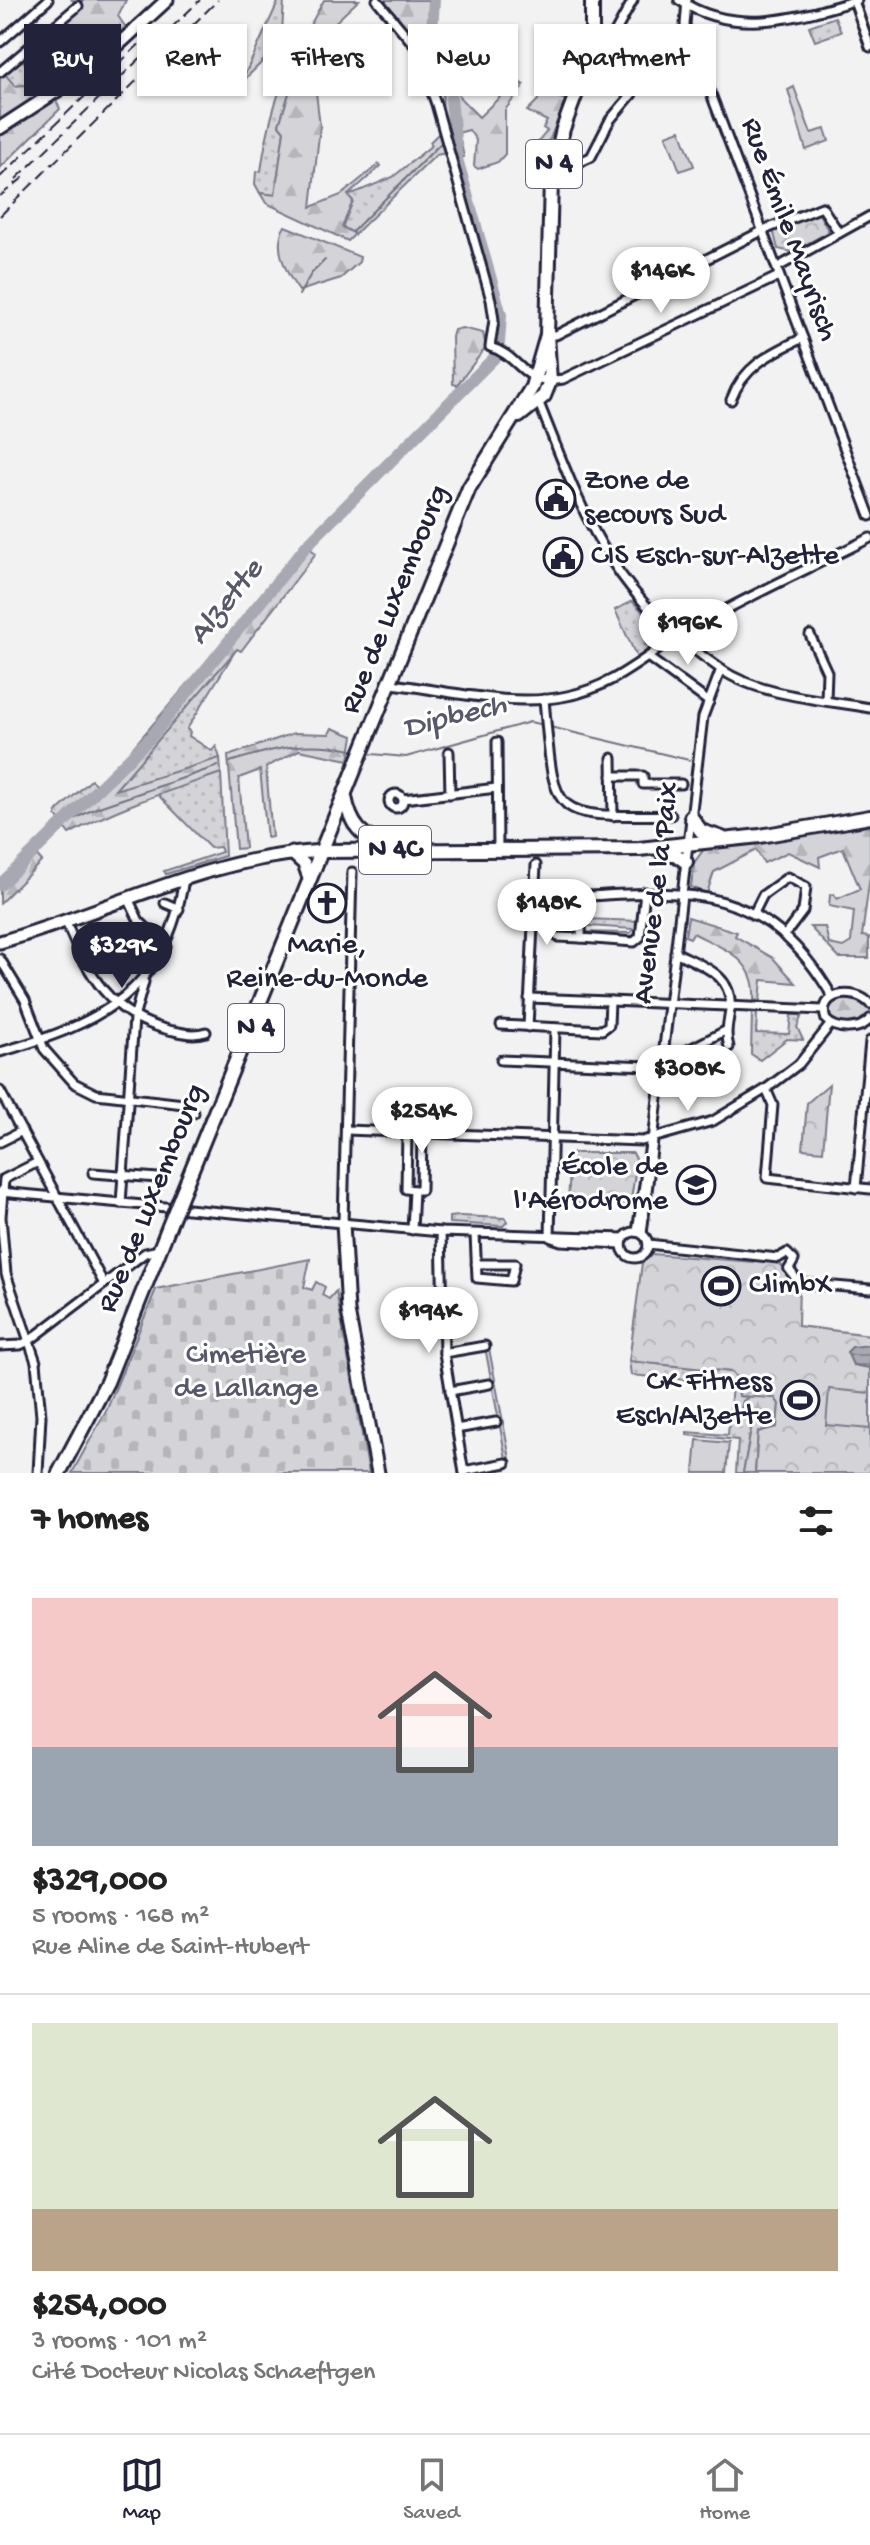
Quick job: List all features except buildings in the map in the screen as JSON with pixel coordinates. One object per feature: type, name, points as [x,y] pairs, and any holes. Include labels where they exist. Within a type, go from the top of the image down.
[{"type":"main road","points":[[0,128],[86,73],[167,0]]},
{"type":"main road","name":"N 4","points":[[513,421],[538,402],[550,381],[547,335],[548,207],[555,156],[592,50],[592,0]]},
{"type":"main road","name":"N 4","points":[[513,421],[534,383],[547,335]]},
{"type":"main road","name":"Rue de Luxembourg","points":[[63,1473],[107,1382],[173,1226],[309,878],[323,851],[469,488],[483,461],[513,421]]},
{"type":"main road","points":[[345,795],[351,820],[371,840],[466,850]]},
{"type":"main road","points":[[691,817],[704,833],[729,840]]},
{"type":"main road","name":"N 4C","points":[[323,851],[568,852],[688,845],[870,820]]},
{"type":"main road","points":[[0,942],[232,863],[323,851]]},
{"type":"main road","name":"Rue de Luxembourg","points":[[187,1191],[322,864],[323,851]]},
{"type":"main road","name":"N 4C","points":[[568,852],[598,858],[669,853],[686,862]]},
{"type":"main road","points":[[292,853],[304,864],[309,878]]},
{"type":"main road","points":[[343,1223],[348,1311],[378,1473]]},
{"type":"main road","name":"Rue de Luxembourg","points":[[63,1473],[113,1385],[160,1256]]},
{"type":"street","points":[[0,42],[48,0]]},
{"type":"street","points":[[377,0],[411,39],[435,102],[491,300],[494,320],[490,347],[502,350],[534,383],[538,402],[594,537],[636,595],[678,636],[721,669],[787,694],[870,708]]},
{"type":"street","points":[[620,24],[633,0]]},
{"type":"street","points":[[679,0],[735,22],[753,23],[838,2],[856,1],[870,47]]},
{"type":"street","name":"Rue Émile Mayrisch","points":[[687,3],[685,25],[870,516]]},
{"type":"street","points":[[0,72],[78,6]]},
{"type":"street","points":[[555,156],[586,161],[610,120],[630,96]]},
{"type":"street","points":[[547,335],[556,335],[764,230],[822,207],[839,233]]},
{"type":"street","points":[[778,267],[870,216]]},
{"type":"street","points":[[534,383],[563,379],[779,276]]},
{"type":"street","points":[[731,400],[741,379],[754,364],[803,338]]},
{"type":"street","points":[[391,684],[544,699],[593,688],[620,677],[678,636],[870,538]]},
{"type":"street","points":[[810,635],[827,672],[826,700]]},
{"type":"street","points":[[649,658],[709,702]]},
{"type":"street","name":"Avenue de la Paix","points":[[640,1233],[703,717],[721,669]]},
{"type":"street","points":[[544,699],[552,781],[560,798],[575,811],[613,816],[671,815]]},
{"type":"street","points":[[497,742],[498,851]]},
{"type":"street","points":[[449,752],[450,794]]},
{"type":"street","points":[[612,758],[613,816]]},
{"type":"street","points":[[612,776],[643,776],[643,784],[681,784]]},
{"type":"street","points":[[403,799],[497,788]]},
{"type":"street","points":[[528,1027],[536,865]]},
{"type":"street","points":[[343,1223],[352,872]]},
{"type":"street","points":[[121,1203],[134,1018],[144,980],[166,946],[179,909],[184,877]]},
{"type":"street","points":[[753,915],[763,895],[788,877],[806,887],[803,911],[784,936]]},
{"type":"street","points":[[558,937],[638,940],[645,892]]},
{"type":"street","points":[[534,899],[645,892],[706,897],[753,915],[784,936],[804,955],[832,996]]},
{"type":"street","points":[[128,898],[139,921],[166,946]]},
{"type":"street","points":[[581,938],[582,898]]},
{"type":"street","points":[[165,903],[179,909]]},
{"type":"street","points":[[66,922],[90,976],[113,1004],[134,1018],[195,1036],[206,1032]]},
{"type":"street","points":[[675,952],[724,980],[730,1006],[725,1031],[729,1047]]},
{"type":"street","points":[[0,959],[25,1000],[40,1041],[51,1060],[74,1083],[96,1094],[184,1104],[194,1113]]},
{"type":"street","points":[[0,1052],[40,1041],[113,1004],[144,980]]},
{"type":"street","points":[[832,996],[860,996],[870,1004]]},
{"type":"street","points":[[823,1010],[832,996]]},
{"type":"street","points":[[529,998],[823,1010]]},
{"type":"street","points":[[501,1025],[602,1030],[609,1025],[610,1001]]},
{"type":"street","points":[[823,1010],[830,1025]]},
{"type":"street","points":[[830,1025],[858,1028],[868,1021],[870,1033]]},
{"type":"street","points":[[346,1130],[642,1141],[718,1118],[766,1089],[799,1064],[830,1025]]},
{"type":"street","points":[[550,1237],[555,1028]]},
{"type":"street","points":[[671,1086],[674,1057],[725,1031]]},
{"type":"street","points":[[856,1188],[870,1041]]},
{"type":"street","points":[[501,1060],[648,1066]]},
{"type":"street","points":[[766,1089],[773,1105],[767,1178],[870,1189]]},
{"type":"street","points":[[1,1097],[104,1284]]},
{"type":"street","points":[[0,1142],[22,1131]]},
{"type":"street","points":[[407,1132],[406,1189],[414,1190],[421,1190],[422,1133]]},
{"type":"street","points":[[38,1162],[4,1179],[1,1192],[1,1250],[36,1362],[40,1399],[38,1473]]},
{"type":"street","points":[[93,1173],[158,1178]]},
{"type":"street","points":[[412,1230],[414,1190]]},
{"type":"street","points":[[1,1192],[412,1230],[550,1237],[561,1241],[623,1241],[640,1233],[648,1244],[778,1258],[784,1253],[792,1255],[794,1262],[789,1269]]},
{"type":"street","points":[[441,1232],[444,1353],[464,1472],[506,1463]]},
{"type":"street","points":[[475,1234],[476,1264],[477,1278],[482,1281],[511,1281],[515,1276],[515,1264],[476,1264]]},
{"type":"street","points":[[623,1241],[626,1254],[636,1258],[644,1255],[648,1244]]},
{"type":"street","points":[[0,1346],[20,1345],[29,1341],[145,1253],[160,1256]]},
{"type":"street","points":[[778,1258],[779,1266],[789,1269],[799,1283],[870,1289]]},
{"type":"street","points":[[444,1353],[485,1346]]},
{"type":"street","points":[[450,1391],[489,1384]]},
{"type":"street","points":[[456,1429],[496,1422]]},
{"type":"green space","points":[[72,0],[126,0],[118,16],[127,29],[121,34],[121,24],[62,24],[80,8]]},
{"type":"green space","points":[[279,0],[284,0],[282,24],[268,24]]},
{"type":"green space","points":[[324,0],[359,0],[333,24],[311,24]]},
{"type":"green space","points":[[377,0],[434,0],[432,24],[408,24],[408,37]]},
{"type":"green space","points":[[835,17],[841,32],[815,41],[809,26]]},
{"type":"green space","points":[[263,35],[263,61],[247,77],[247,70]]},
{"type":"green space","points":[[23,60],[24,85],[14,86],[5,74]]},
{"type":"green space","points":[[5,74],[15,86],[24,85],[24,96],[54,96],[60,109],[0,168],[0,77]]},
{"type":"green space","points":[[794,87],[811,133],[825,129],[829,141],[806,150],[788,90]]},
{"type":"green space","points":[[278,96],[288,96],[279,125],[284,131],[275,195],[260,193],[255,184],[256,172],[261,171]]},
{"type":"green space","points":[[288,96],[316,96],[320,126],[311,207],[341,195],[379,164],[381,166],[348,195],[353,201],[342,227],[355,234],[348,241],[266,203],[260,193],[275,195],[284,131],[279,125]]},
{"type":"green space","points":[[443,96],[459,96],[479,117],[501,96],[516,96],[505,110],[505,154],[498,162],[478,169],[474,166],[476,140],[469,130],[454,134],[460,139],[464,157],[457,159],[442,110]]},
{"type":"green space","points":[[538,96],[555,96],[566,100],[550,139],[544,144],[539,141],[547,131],[543,128],[547,121],[527,111]]},
{"type":"green space","points":[[680,130],[694,166],[680,171],[666,135]]},
{"type":"green space","points":[[439,133],[447,153],[436,155],[355,234],[342,227],[353,201],[347,196],[393,177],[432,145],[430,142]]},
{"type":"green space","points":[[818,212],[829,232],[792,252],[778,249],[773,230]]},
{"type":"green space","points":[[285,226],[360,257],[359,262],[341,278],[299,291],[285,268],[280,251]]},
{"type":"green space","points":[[462,328],[483,333],[486,347],[457,385],[453,384],[452,337],[454,330]]},
{"type":"green space","points":[[306,546],[316,553],[241,651],[237,649],[115,790],[220,758],[221,773],[125,808],[69,834],[56,816],[57,811],[91,780],[99,787]]},
{"type":"green space","points":[[632,601],[661,630],[662,636],[645,645],[648,649],[637,658],[615,610]]},
{"type":"green space","points":[[237,648],[187,729],[189,736],[212,751],[216,746],[220,758],[114,791]]},
{"type":"green space","points":[[332,728],[353,736],[349,760],[299,750],[266,767],[272,837],[267,838],[260,770],[239,778],[245,848],[236,849],[228,756],[294,733],[329,734]]},
{"type":"green space","points":[[221,773],[225,856],[166,874],[164,871],[222,852],[220,847],[210,848],[157,794]]},
{"type":"green space","points":[[870,826],[870,876],[862,936],[869,937],[869,958],[839,958],[810,927],[825,927],[829,944],[843,947],[851,942],[854,911],[829,906],[830,895],[834,894],[837,899],[860,889],[843,848],[819,857],[820,867],[788,852],[764,863],[756,850],[714,872],[707,893],[691,887],[694,863],[704,849]]},
{"type":"green space","points":[[32,850],[42,861],[0,903],[0,878]]},
{"type":"green space","points":[[688,917],[737,932],[735,936],[773,958],[796,983],[762,980],[760,1001],[754,1000],[750,974],[736,957],[693,933],[690,938],[685,936]]},
{"type":"green space","points":[[584,919],[639,921],[637,936],[588,937],[583,932],[630,933],[634,929],[584,925]]},
{"type":"green space","points":[[860,996],[870,1004],[870,1019],[863,1026],[830,1025],[824,1004],[827,1000]]},
{"type":"green space","points":[[752,1013],[757,1014],[756,1033],[789,1034],[791,1015],[802,1015],[797,1027],[803,1040],[787,1039],[760,1060],[751,1054]]},
{"type":"green space","points":[[829,1084],[823,1151],[803,1149],[807,1103]]},
{"type":"green space","points":[[571,1153],[633,1153],[637,1161],[630,1206],[568,1202]]},
{"type":"green space","points":[[449,1217],[505,1218],[507,1222],[503,1226],[449,1223]]},
{"type":"green space","points":[[754,1253],[777,1261],[799,1283],[798,1326],[870,1335],[870,1473],[755,1473],[758,1432],[777,1427],[779,1404],[775,1398],[739,1396],[740,1382],[732,1372],[629,1361],[642,1263],[652,1254],[753,1262]]},
{"type":"green space","name":"Cimetière de Lallange","points":[[310,1259],[304,1287],[312,1290],[316,1282],[325,1287],[322,1295],[329,1299],[336,1291],[369,1473],[72,1473],[107,1409],[156,1289]]},
{"type":"green space","points":[[488,1343],[510,1459],[506,1459],[485,1347]]},
{"type":"green space","points":[[629,1361],[732,1372],[737,1377],[739,1396],[750,1397],[743,1401],[753,1418],[743,1473],[736,1473],[738,1440],[687,1435],[687,1432],[728,1435],[732,1384],[631,1375]]},
{"type":"green space","points":[[829,1389],[870,1393],[870,1429],[826,1425]]},
{"type":"green space","points":[[751,1396],[775,1398],[779,1404],[777,1427],[758,1432],[755,1473],[743,1473],[753,1419],[741,1408],[743,1401]]},
{"type":"green space","points":[[697,1440],[729,1443],[726,1473],[694,1473]]},
{"type":"shaded area","points":[[870,1345],[870,1368],[853,1365],[847,1352],[852,1347]]},
{"type":"waterway","name":"Alzette","points":[[432,24],[434,0]]},
{"type":"waterway","name":"Alzette","points":[[451,98],[457,159],[501,315],[499,343]]},
{"type":"waterway","points":[[353,231],[442,142]]},
{"type":"waterway","points":[[299,295],[311,274],[325,260]]},
{"type":"waterway","name":"Alzette","points":[[0,885],[152,736],[306,546],[497,355]]},
{"type":"waterway","name":"Dipbech","points":[[372,754],[406,757],[530,722],[544,725]]},
{"type":"waterway","name":"Dipbech","points":[[550,727],[689,760]]},
{"type":"waterway","name":"Dipbech","points":[[230,762],[290,747],[319,746],[352,750]]},
{"type":"waterway","name":"Dipbech","points":[[64,824],[96,808],[218,766]]},
{"type":"railway","points":[[16,179],[200,0]]},
{"type":"railway","points":[[0,216],[218,0]]},
{"type":"railway","points":[[0,177],[137,46]]},
{"type":"railway","points":[[0,196],[28,174]]},
{"type":"place","name":"Zone de secours Sud","points":[[556,499]]},
{"type":"place","name":"CIS Esch-sur-Alzette","points":[[563,557]]},
{"type":"place","name":"Marie, Reine-du-Monde","points":[[327,903]]},
{"type":"place","name":"École de l'Aérodrome","points":[[696,1185]]},
{"type":"place","name":"ClimbX","points":[[721,1286]]},
{"type":"place","name":"CK Fitness Esch/Alzette","points":[[800,1400]]}]
